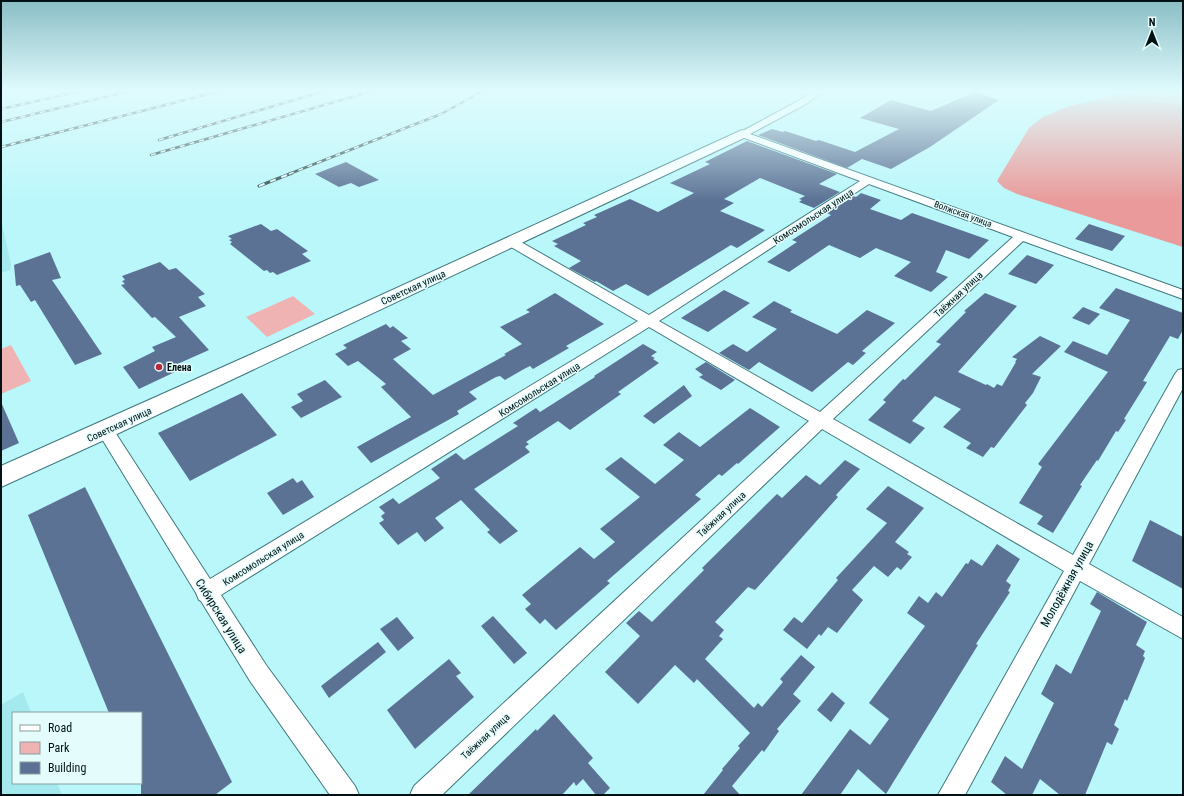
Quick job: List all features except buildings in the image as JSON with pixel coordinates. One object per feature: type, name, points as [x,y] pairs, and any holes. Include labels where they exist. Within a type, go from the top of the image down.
[{"type":"street","name":"Советская улица","points":[[1,478],[755,127]]},
{"type":"street","name":"Волжская улица","points":[[742,134],[1183,295]]},
{"type":"street","name":"Комсомольская улица","points":[[206,593],[649,321],[868,180]]},
{"type":"street","name":"Таёжная улица","points":[[423,795],[820,421],[1021,236]]},
{"type":"street","points":[[510,241],[1183,629]]},
{"type":"street","name":"Молодёжная улица","points":[[951,795],[1183,374]]},
{"type":"street","name":"Сибирская улица","points":[[105,430],[206,593],[258,673],[346,795]]},
{"type":"shaded area","points":[[1183,127],[1183,247],[1017,194],[1004,188],[997,181],[1029,128]]},
{"type":"shaded area","points":[[1,220],[11,264],[10,270],[1,273]]},
{"type":"shaded area","points":[[23,692],[31,712],[12,712],[12,784],[57,784],[62,795],[1,795],[1,705]]},
{"type":"green space","points":[[293,296],[315,314],[267,337],[246,317]]},
{"type":"green space","points":[[11,345],[31,381],[1,394],[1,349]]},
{"type":"railway","points":[[1,147],[79,127]]},
{"type":"railway","points":[[159,140],[202,127]]},
{"type":"railway","points":[[151,155],[247,127]]},
{"type":"railway","points":[[289,174],[408,127]]},
{"type":"railway","points":[[259,186],[292,173]]},
{"type":"place","name":"Елена","points":[[159,367]]}]
